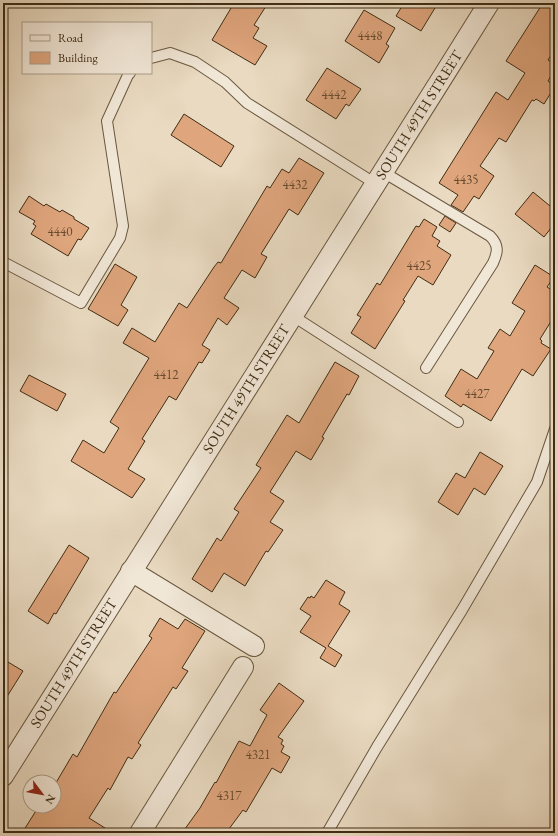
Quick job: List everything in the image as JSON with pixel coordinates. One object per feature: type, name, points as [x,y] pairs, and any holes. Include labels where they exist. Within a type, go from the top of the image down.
[{"type":"street","name":"SOUTH 49TH STREET","points":[[3,776],[490,3]]},
{"type":"street","points":[[131,571],[254,646]]},
{"type":"street","points":[[140,833],[243,667]]},
{"type":"lane","points":[[152,58],[170,53],[194,62],[225,82],[247,103],[380,178],[490,236],[495,242],[497,248],[497,255],[494,263],[426,368]]},
{"type":"lane","points":[[3,262],[81,303],[120,238],[123,226],[107,121],[129,74]]},
{"type":"lane","points":[[293,316],[458,422]]},
{"type":"lane","points":[[327,833],[377,747],[462,610],[537,482],[555,429]]},
{"type":"building","points":[[234,3],[268,3],[254,25],[259,28],[253,38],[267,46],[255,65],[212,40]]},
{"type":"building","points":[[404,3],[438,3],[421,31],[396,16]]},
{"type":"building","points":[[543,3],[555,3],[555,49],[548,60],[555,64],[555,69],[548,81],[555,86],[544,104],[536,99],[534,101],[532,100],[506,142],[499,138],[480,166],[494,176],[479,199],[474,196],[463,212],[451,205],[458,195],[439,183],[496,92],[508,100],[525,73],[506,61]]},
{"type":"building","points":[[364,10],[395,28],[386,44],[389,46],[379,63],[345,41]]},
{"type":"building","points":[[327,68],[361,89],[349,106],[346,104],[336,119],[306,100]]},
{"type":"building","points":[[184,114],[234,146],[221,167],[171,135]]},
{"type":"building","points":[[299,158],[324,173],[298,215],[289,209],[261,254],[267,257],[255,278],[242,270],[224,298],[239,308],[227,325],[218,318],[202,345],[210,350],[202,363],[199,362],[176,400],[169,396],[142,439],[145,441],[128,469],[145,479],[132,498],[71,461],[83,440],[104,453],[119,428],[110,422],[149,358],[123,343],[132,328],[155,342],[179,303],[187,308],[214,267],[218,262],[221,263],[267,186],[270,188],[282,169],[289,173]]},
{"type":"building","points":[[533,192],[555,210],[555,223],[544,237],[515,214]]},
{"type":"building","points":[[29,196],[44,206],[46,204],[60,212],[62,210],[89,228],[81,240],[78,239],[68,256],[31,234],[36,226],[33,224],[35,221],[19,212]]},
{"type":"building","points":[[445,216],[456,223],[450,232],[439,225]]},
{"type":"building","points":[[424,219],[437,227],[432,236],[440,241],[437,246],[451,255],[433,285],[418,276],[403,300],[405,301],[375,349],[351,333],[361,317],[357,315],[377,283],[380,285],[416,226],[419,227]]},
{"type":"building","points":[[115,264],[137,277],[121,305],[128,310],[118,326],[88,309]]},
{"type":"building","points":[[535,265],[554,277],[547,287],[555,292],[555,315],[540,339],[542,341],[541,343],[551,349],[533,376],[522,369],[491,421],[463,404],[461,407],[445,396],[461,369],[477,379],[494,351],[488,348],[500,329],[510,336],[525,311],[512,303]]},
{"type":"building","points":[[335,362],[359,376],[349,395],[347,394],[322,437],[324,438],[311,460],[296,451],[270,492],[284,501],[270,522],[283,530],[268,552],[266,551],[245,586],[224,573],[212,592],[192,579],[217,538],[221,541],[239,512],[234,509],[261,468],[256,465],[287,415],[299,423]]},
{"type":"building","points":[[29,375],[66,394],[57,411],[20,391]]},
{"type":"building","points":[[480,452],[503,466],[485,495],[474,488],[458,515],[438,502],[456,473],[465,478]]},
{"type":"building","points":[[69,545],[89,558],[56,614],[54,613],[48,624],[28,611]]},
{"type":"building","points":[[326,580],[345,592],[339,604],[350,611],[328,646],[342,655],[335,667],[320,658],[326,648],[300,632],[311,616],[300,609],[308,597],[310,598],[311,596],[314,598]]},
{"type":"building","points":[[160,618],[178,629],[185,619],[205,631],[182,668],[188,671],[176,689],[173,687],[138,743],[141,745],[132,759],[128,757],[110,790],[108,788],[89,818],[113,833],[22,833],[34,814],[62,814],[61,774],[73,754],[77,757],[114,692],[116,693],[152,638],[149,636]]},
{"type":"building","points":[[3,659],[23,671],[3,703]]},
{"type":"building","points":[[279,683],[304,701],[278,737],[283,740],[281,744],[284,746],[281,752],[290,757],[281,773],[272,768],[246,812],[243,810],[226,833],[182,833],[200,808],[215,782],[216,783],[239,741],[250,746],[267,715],[260,710]]}]
